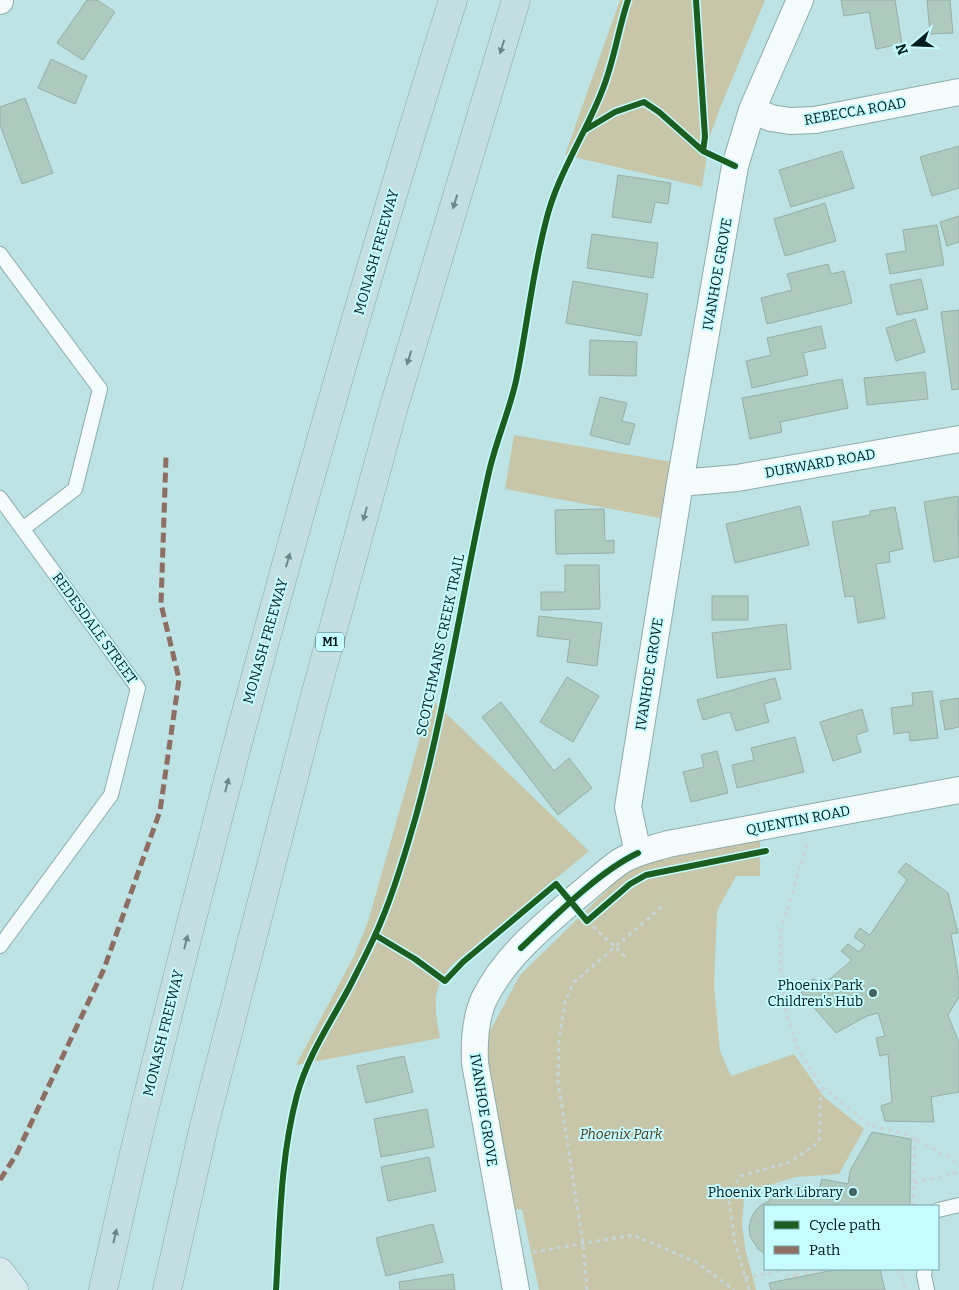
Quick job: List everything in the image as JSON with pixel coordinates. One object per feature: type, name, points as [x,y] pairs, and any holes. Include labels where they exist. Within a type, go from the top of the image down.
[{"type":"highway","name":"MONASH FREEWAY","points":[[104,1287],[143,1113],[252,688],[334,397],[453,0]]},
{"type":"highway","name":"M1","points":[[167,1290],[204,1126],[313,703],[394,406],[516,0]]},
{"type":"main road","points":[[0,1272],[14,1290]]},
{"type":"street","name":"IVANHOE GROVE","points":[[516,1290],[475,1063],[476,1026],[484,1000],[505,964],[579,912],[621,862],[638,852],[628,807],[680,482],[735,166],[752,110],[800,0]]},
{"type":"street","name":"REBECCA ROAD","points":[[752,110],[771,118],[790,121],[815,120],[959,92]]},
{"type":"street","name":"DURWARD ROAD","points":[[680,482],[736,478],[959,438]]},
{"type":"street","name":"QUENTIN ROAD","points":[[638,852],[668,844],[959,790]]},
{"type":"lane","points":[[0,254],[100,389],[75,488],[24,528]]},
{"type":"lane","name":"REDESDALE STREET","points":[[0,498],[24,528],[138,688],[111,794],[0,946]]},
{"type":"lane","points":[[939,1210],[959,1205]]},
{"type":"lane","points":[[925,1270],[927,1290]]},
{"type":"path","points":[[815,817],[781,930],[781,975],[787,1017],[799,1051],[821,1086],[871,1126],[904,1133],[959,1163]]},
{"type":"path","points":[[587,1290],[583,1244],[558,1081],[560,1040],[565,1002],[573,983],[665,904]]},
{"type":"path","points":[[579,912],[594,915]]},
{"type":"path","points":[[579,912],[627,958]]},
{"type":"path","points":[[749,1290],[735,1243],[728,1194],[741,1176],[790,1162],[819,1142],[821,1086]]},
{"type":"path","points":[[913,1205],[915,1139]]},
{"type":"path","points":[[914,1183],[959,1172]]},
{"type":"path","points":[[526,1253],[633,1235],[696,1262],[734,1290]]},
{"type":"path","points":[[745,1278],[785,1270]]},
{"type":"path","points":[[797,1275],[797,1271],[804,1270]]},
{"type":"path","points":[[785,1277],[824,1270]]},
{"type":"path","points":[[901,1270],[905,1290]]},
{"type":"green space","points":[[620,0],[765,0],[710,136],[702,187],[565,155]]},
{"type":"green space","points":[[514,435],[672,462],[665,519],[505,489]]},
{"type":"green space","points":[[431,699],[589,851],[452,965],[445,974],[437,991],[436,1008],[440,1038],[296,1065],[353,958],[368,922]]},
{"type":"green space","name":"Phoenix Park","points":[[760,834],[760,876],[736,876],[717,911],[714,986],[720,1051],[731,1076],[794,1054],[824,1097],[864,1129],[839,1174],[796,1177],[766,1186],[744,1199],[742,1224],[745,1248],[756,1290],[539,1290],[522,1209],[509,1210],[480,1050],[520,975],[639,859]]},
{"type":"building","points":[[87,0],[97,0],[115,12],[83,60],[57,43]]},
{"type":"building","points":[[841,0],[895,0],[902,44],[876,49],[869,12],[844,16]]},
{"type":"building","points":[[927,0],[950,0],[953,33],[930,34]]},
{"type":"building","points":[[51,59],[87,76],[75,104],[38,88]]},
{"type":"building","points":[[25,98],[53,173],[22,184],[0,125],[0,107]]},
{"type":"building","points":[[959,146],[959,188],[932,196],[920,157]]},
{"type":"building","points":[[842,151],[854,188],[791,207],[779,170]]},
{"type":"building","points":[[618,175],[671,183],[668,204],[655,202],[651,223],[612,217]]},
{"type":"building","points":[[825,203],[836,241],[785,256],[774,219]]},
{"type":"building","points":[[959,216],[959,242],[947,246],[940,222]]},
{"type":"building","points":[[937,225],[944,265],[890,274],[886,254],[906,251],[903,230]]},
{"type":"building","points":[[592,234],[658,243],[653,278],[587,268]]},
{"type":"building","points":[[828,264],[831,274],[844,271],[852,303],[767,324],[761,298],[792,290],[787,274]]},
{"type":"building","points":[[921,279],[928,309],[897,315],[890,285]]},
{"type":"building","points":[[573,281],[648,294],[641,336],[566,323]]},
{"type":"building","points":[[959,310],[959,389],[952,390],[941,312]]},
{"type":"building","points":[[915,319],[925,352],[896,361],[886,328]]},
{"type":"building","points":[[821,326],[826,348],[803,353],[808,375],[752,388],[746,361],[771,355],[767,338]]},
{"type":"building","points":[[590,340],[637,342],[636,376],[589,375]]},
{"type":"building","points":[[925,372],[928,399],[867,405],[864,378]]},
{"type":"building","points":[[842,379],[848,408],[780,422],[782,432],[750,439],[742,398]]},
{"type":"building","points":[[600,397],[627,403],[622,421],[635,424],[629,445],[590,435]]},
{"type":"building","points":[[958,496],[959,557],[934,562],[924,502]]},
{"type":"building","points":[[800,506],[809,545],[735,563],[726,524]]},
{"type":"building","points":[[895,507],[903,549],[889,552],[890,562],[876,564],[885,618],[858,623],[854,596],[845,597],[832,522],[870,515],[870,511]]},
{"type":"building","points":[[604,509],[605,541],[614,540],[614,553],[556,554],[555,510]]},
{"type":"building","points":[[565,565],[599,565],[600,609],[541,610],[541,592],[565,592]]},
{"type":"building","points":[[712,596],[748,596],[748,620],[712,620]]},
{"type":"building","points":[[539,616],[602,623],[597,666],[567,662],[570,640],[537,636]]},
{"type":"building","points":[[786,624],[791,669],[717,678],[712,633]]},
{"type":"building","points":[[567,677],[599,696],[573,742],[540,722]]},
{"type":"building","points":[[775,678],[781,699],[764,704],[769,722],[736,731],[730,712],[703,720],[697,700]]},
{"type":"building","points":[[932,691],[938,738],[910,741],[909,732],[894,734],[891,708],[913,705],[912,693]]},
{"type":"building","points":[[959,698],[959,727],[945,730],[940,701]]},
{"type":"building","points":[[501,702],[554,771],[569,758],[592,788],[558,815],[482,717]]},
{"type":"building","points":[[862,709],[868,731],[856,735],[861,752],[833,761],[820,722]]},
{"type":"building","points":[[795,737],[804,772],[737,788],[732,765],[754,760],[751,748]]},
{"type":"building","points":[[717,751],[728,793],[691,802],[683,772],[704,767],[701,755]]},
{"type":"building","points":[[906,863],[948,893],[958,933],[951,934],[959,980],[959,997],[948,1015],[959,1043],[959,1092],[931,1097],[934,1122],[885,1121],[881,1106],[892,1102],[888,1054],[880,1056],[876,1038],[885,1036],[878,1013],[867,1016],[836,1033],[799,990],[813,979],[824,984],[852,960],[841,951],[848,944],[859,952],[865,945],[854,937],[860,928],[870,935],[907,880],[898,872]]},
{"type":"building","points":[[404,1056],[413,1092],[366,1103],[357,1066]]},
{"type":"building","points":[[427,1109],[434,1147],[381,1157],[374,1119]]},
{"type":"building","name":"Phoenix Park Library","points":[[872,1132],[911,1139],[910,1205],[764,1205],[764,1253],[758,1249],[750,1236],[749,1228],[755,1211],[769,1201],[769,1189],[795,1195],[796,1185],[819,1189],[822,1179],[848,1184],[850,1171]]},
{"type":"building","points":[[429,1157],[436,1191],[388,1201],[381,1167]]},
{"type":"building","points":[[433,1224],[443,1262],[386,1276],[376,1238]]},
{"type":"building","points":[[834,1270],[880,1270],[885,1290],[771,1290],[769,1283]]},
{"type":"building","points":[[453,1274],[455,1290],[400,1290],[399,1282]]},
{"type":"marked path","points":[[0,1180],[16,1155],[104,969],[160,811],[179,679],[161,604],[166,457]]},
{"type":"cycle path","name":"SCOTCHMANS CREEK TRAIL","points":[[276,1290],[284,1168],[291,1119],[297,1095],[307,1066],[375,936],[405,855],[437,731],[489,472],[516,381],[546,221],[557,187],[606,80],[628,0]]},
{"type":"cycle path","points":[[696,0],[705,137],[703,151]]},
{"type":"cycle path","points":[[585,130],[615,112],[644,102],[659,112],[703,151],[735,166]]},
{"type":"cycle path","points":[[375,935],[415,959],[445,981],[463,962],[556,884],[587,921],[630,884],[646,875],[766,851]]},
{"type":"cycle path","points":[[521,948],[592,883],[638,853]]},
{"type":"place","name":"Phoenix Park Children's Hub","points":[[873,993]]},
{"type":"place","name":"Phoenix Park Library","points":[[853,1192]]}]
